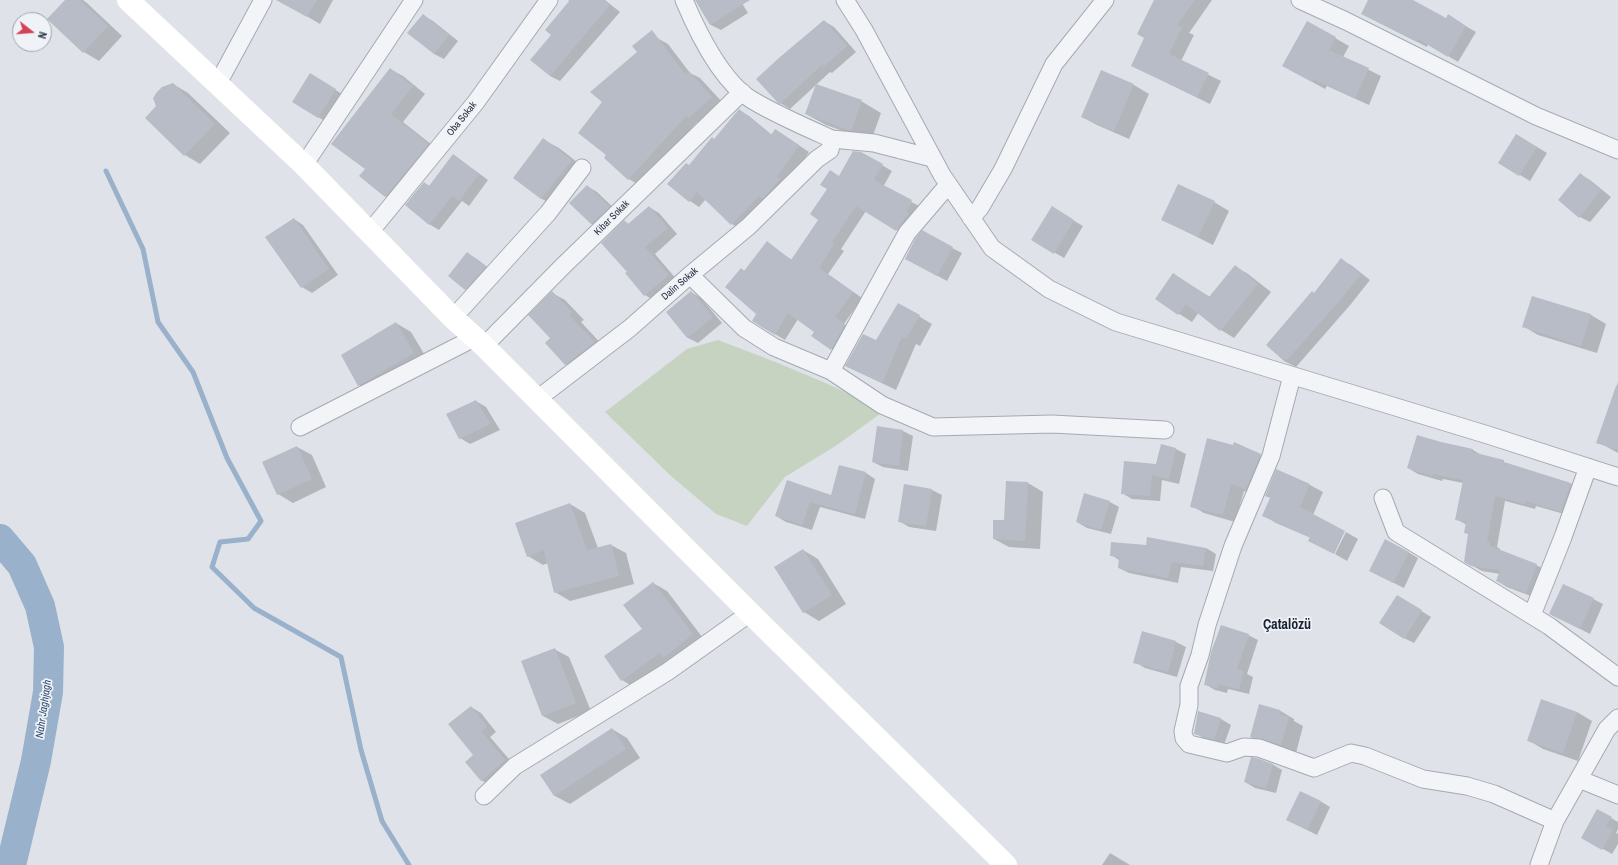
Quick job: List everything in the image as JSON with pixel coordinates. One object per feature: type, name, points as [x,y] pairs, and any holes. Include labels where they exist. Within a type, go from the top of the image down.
[{"type":"main road","points":[[128,0],[304,165],[453,318],[479,342],[750,613],[1006,865]]},
{"type":"street","points":[[217,85],[263,0]]},
{"type":"street","points":[[304,165],[414,0]]},
{"type":"street","name":"Oba Sokak","points":[[369,233],[476,102],[549,0]]},
{"type":"street","points":[[684,0],[699,34],[729,81],[751,100],[832,139],[874,144],[932,158]]},
{"type":"street","points":[[845,0],[864,30],[932,158],[948,185],[992,248],[1049,290],[1116,322],[1488,435],[1618,477]]},
{"type":"street","points":[[971,218],[980,208],[1003,169],[1054,64],[1105,0]]},
{"type":"street","points":[[1300,0],[1346,21],[1536,116],[1618,150]]},
{"type":"street","name":"Kibar Sokak","points":[[300,427],[479,342],[569,260],[742,92]]},
{"type":"street","name":"Dalin Sokak","points":[[536,400],[630,328],[690,275],[748,227],[817,160],[830,150],[832,139]]},
{"type":"street","points":[[453,318],[548,213],[582,168]]},
{"type":"street","points":[[831,371],[907,233],[948,185]]},
{"type":"street","points":[[690,275],[744,328],[774,347],[831,371],[882,404],[933,428],[1052,424],[1165,430]]},
{"type":"street","points":[[1292,376],[1271,456],[1233,546],[1207,625],[1200,655],[1189,686],[1189,705],[1183,731],[1184,738],[1189,744],[1227,753],[1244,747],[1259,748],[1314,768],[1351,752],[1423,779],[1467,786],[1494,794],[1555,821]]},
{"type":"street","points":[[1532,615],[1563,537],[1588,467]]},
{"type":"street","points":[[1383,498],[1396,532],[1549,626],[1618,677]]},
{"type":"street","points":[[484,796],[515,766],[667,672],[750,613]]},
{"type":"street","points":[[1544,863],[1555,821],[1607,729],[1618,718]]},
{"type":"street","points":[[1579,779],[1618,796]]},
{"type":"green space","points":[[718,340],[802,373],[884,411],[837,445],[785,477],[747,526],[716,514],[671,476],[605,412],[687,349]]},
{"type":"building","points":[[65,0],[80,0],[108,26],[83,53],[52,24],[52,14]]},
{"type":"building","points":[[276,0],[317,0],[307,17]]},
{"type":"building","points":[[570,0],[603,0],[610,5],[550,76],[530,60],[551,35],[545,30]]},
{"type":"building","points":[[695,0],[750,0],[710,25]]},
{"type":"building","points":[[1154,0],[1195,0],[1177,25],[1182,27],[1169,54],[1209,73],[1197,97],[1131,66],[1144,38],[1137,34]]},
{"type":"building","points":[[1368,0],[1413,0],[1446,18],[1448,14],[1466,26],[1448,57],[1418,39],[1417,42],[1361,14]]},
{"type":"building","points":[[423,14],[449,35],[434,54],[407,33]]},
{"type":"building","points":[[824,20],[847,46],[822,68],[824,63],[780,104],[778,103],[756,79]]},
{"type":"building","points":[[1307,21],[1336,37],[1329,50],[1369,68],[1355,98],[1313,79],[1312,82],[1282,66]]},
{"type":"building","points":[[652,30],[685,74],[689,71],[712,97],[689,118],[686,116],[628,180],[604,158],[606,155],[578,133],[602,102],[590,92],[637,52],[632,46]]},
{"type":"building","points":[[390,68],[413,86],[391,114],[429,144],[385,197],[359,176],[365,169],[331,144]]},
{"type":"building","points":[[1101,70],[1134,84],[1114,131],[1081,117]]},
{"type":"building","points":[[310,73],[336,89],[318,118],[292,102]]},
{"type":"building","points":[[173,83],[215,124],[184,156],[145,118],[156,106],[153,98],[157,92],[162,87]]},
{"type":"building","points":[[816,84],[862,100],[851,131],[805,114]]},
{"type":"building","points":[[739,109],[771,135],[775,129],[799,145],[777,177],[780,179],[763,199],[759,196],[731,225],[697,192],[689,202],[667,184],[686,163],[689,165],[712,137],[714,139]]},
{"type":"building","points":[[1516,134],[1537,147],[1519,176],[1498,163]]},
{"type":"building","points":[[543,138],[572,160],[541,199],[513,178]]},
{"type":"building","points":[[853,151],[861,152],[883,164],[874,180],[912,200],[907,211],[908,214],[896,231],[856,206],[832,242],[834,244],[819,268],[853,292],[835,317],[845,324],[831,350],[811,336],[814,332],[788,313],[775,335],[752,321],[756,314],[725,287],[741,268],[744,271],[767,241],[791,260],[818,220],[810,214],[827,189],[820,185],[830,170],[839,176]]},
{"type":"building","points":[[453,154],[479,174],[459,201],[452,196],[429,225],[405,205],[424,182],[429,186]]},
{"type":"building","points":[[1580,173],[1601,190],[1579,218],[1558,200]]},
{"type":"building","points":[[1178,184],[1215,201],[1198,237],[1161,220]]},
{"type":"building","points":[[587,185],[610,207],[591,224],[569,203]]},
{"type":"building","points":[[649,206],[668,228],[645,247],[669,275],[644,296],[625,273],[627,272],[601,243],[624,220],[628,224]]},
{"type":"building","points":[[1052,206],[1074,220],[1054,254],[1031,240]]},
{"type":"building","points":[[294,218],[329,269],[301,288],[265,237]]},
{"type":"building","points":[[922,230],[953,247],[937,276],[905,259],[915,239]]},
{"type":"building","points":[[467,252],[486,267],[465,290],[448,276]]},
{"type":"building","points":[[1341,258],[1361,274],[1341,299],[1285,362],[1266,345],[1312,291],[1314,293]]},
{"type":"building","points":[[1235,265],[1258,284],[1220,331],[1186,304],[1178,315],[1155,299],[1173,273],[1209,297]]},
{"type":"building","points":[[552,291],[572,312],[569,315],[595,342],[565,365],[545,343],[550,338],[528,315]]},
{"type":"building","points":[[691,291],[713,317],[687,338],[666,312]]},
{"type":"building","points":[[1532,296],[1591,314],[1581,346],[1522,327]]},
{"type":"building","points":[[898,303],[920,315],[906,339],[902,337],[882,383],[845,366],[863,334],[876,340]]},
{"type":"building","points":[[396,322],[414,353],[358,386],[341,355]]},
{"type":"building","points":[[1616,386],[1618,386],[1618,450],[1596,443]]},
{"type":"building","points":[[476,400],[491,424],[459,439],[446,414]]},
{"type":"building","points":[[877,426],[903,430],[899,466],[872,462]]},
{"type":"building","points":[[1417,435],[1473,449],[1472,452],[1504,460],[1504,462],[1571,483],[1561,512],[1526,501],[1525,504],[1495,496],[1487,542],[1490,542],[1490,546],[1537,564],[1526,593],[1496,581],[1500,570],[1471,566],[1464,562],[1468,534],[1464,533],[1466,522],[1455,520],[1463,480],[1433,474],[1432,476],[1407,468]]},
{"type":"building","points":[[1207,438],[1233,445],[1234,442],[1261,454],[1246,489],[1231,484],[1223,515],[1190,507]]},
{"type":"building","points":[[1161,444],[1176,448],[1169,479],[1152,475],[1150,496],[1121,494],[1124,461],[1156,464]]},
{"type":"building","points":[[297,446],[312,479],[277,495],[262,462]]},
{"type":"building","points":[[839,465],[866,472],[855,514],[810,502],[802,525],[775,516],[787,480],[831,495]]},
{"type":"building","points":[[1276,469],[1310,484],[1300,507],[1345,531],[1334,554],[1308,541],[1310,537],[1262,516],[1270,498],[1265,496]]},
{"type":"building","points":[[1006,481],[1028,482],[1025,541],[993,539],[993,520],[1004,520]]},
{"type":"building","points":[[904,484],[932,489],[926,526],[898,522]]},
{"type":"building","points":[[1084,493],[1110,501],[1101,530],[1076,522]]},
{"type":"building","points":[[570,503],[587,550],[611,544],[619,576],[554,593],[544,550],[527,557],[515,523]]},
{"type":"building","points":[[1147,537],[1206,548],[1203,566],[1172,562],[1168,578],[1118,568],[1119,557],[1110,556],[1111,542],[1146,545]]},
{"type":"building","points":[[1385,539],[1409,552],[1393,583],[1369,571]]},
{"type":"building","points":[[803,549],[832,595],[803,613],[774,567]]},
{"type":"building","points":[[653,582],[693,634],[663,658],[660,653],[621,681],[604,656],[642,629],[623,605]]},
{"type":"building","points":[[1563,584],[1594,598],[1580,629],[1549,614]]},
{"type":"building","points":[[1397,595],[1422,610],[1404,639],[1379,623]]},
{"type":"building","points":[[1221,625],[1249,634],[1237,669],[1244,671],[1239,689],[1218,684],[1217,688],[1204,685],[1211,652]]},
{"type":"building","points":[[1142,631],[1176,641],[1168,672],[1133,663]]},
{"type":"building","points":[[555,648],[576,703],[542,716],[521,661]]},
{"type":"building","points":[[1541,699],[1577,712],[1563,753],[1527,741]]},
{"type":"building","points":[[1259,704],[1280,710],[1279,714],[1289,717],[1281,745],[1250,737]]},
{"type":"building","points":[[471,706],[487,727],[481,731],[505,760],[481,781],[465,762],[473,755],[448,724]]},
{"type":"building","points":[[1198,711],[1221,718],[1214,740],[1194,734]]},
{"type":"building","points":[[612,728],[626,749],[554,796],[540,775]]},
{"type":"building","points":[[1251,757],[1273,764],[1266,788],[1244,782]]},
{"type":"building","points":[[1300,791],[1321,801],[1307,830],[1286,820]]},
{"type":"building","points":[[1597,809],[1612,817],[1606,826],[1613,830],[1602,850],[1581,838]]},
{"type":"waterway","points":[[106,171],[143,249],[158,322],[193,372],[227,458],[261,521],[248,539],[220,542],[212,567],[254,608],[341,657],[361,750],[382,821],[409,865]]},
{"type":"waterway","name":"Nahr Jaghjagh","points":[[0,539],[22,565],[40,606],[49,647],[48,692],[36,761],[11,865]]},
{"type":"district","name":"Çatalözü","points":[[1287,625]]}]
